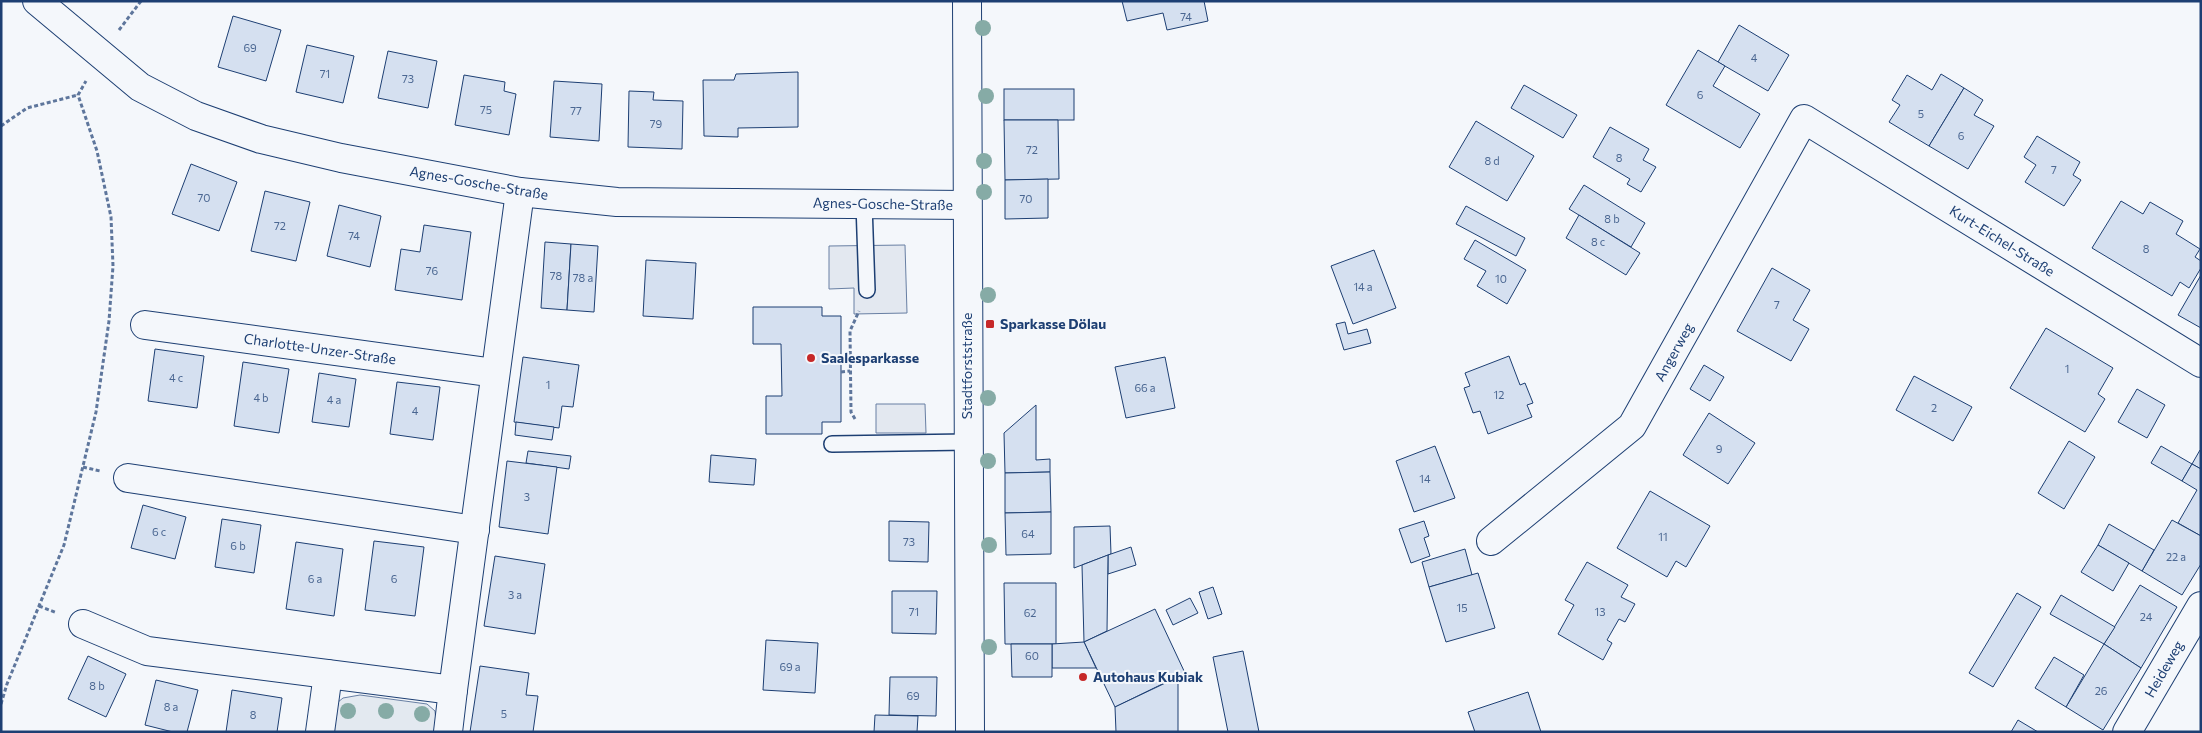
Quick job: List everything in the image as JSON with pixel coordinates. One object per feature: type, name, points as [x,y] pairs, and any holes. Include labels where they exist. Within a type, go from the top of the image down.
[{"type":"street","name":"Agnes-Gosche-Straße","points":[[38,1],[140,87],[196,116],[260,139],[341,158],[520,192],[617,202],[967,205]]},
{"type":"street","name":"Stadtforststraße","points":[[967,1],[970,732]]},
{"type":"street","name":"Kurt-Eichel-Straße","points":[[1804,119],[2201,363]]},
{"type":"street","name":"Angerweg","points":[[1491,541],[1632,426],[1804,119]]},
{"type":"street","points":[[448,732],[520,192]]},
{"type":"street","name":"Charlotte-Unzer-Straße","points":[[145,325],[495,373]]},
{"type":"street","points":[[128,478],[475,530]]},
{"type":"street","name":"Heideweg","points":[[2127,732],[2201,606]]},
{"type":"street","points":[[83,624],[146,651],[453,690]]},
{"type":"street","points":[[320,732],[328,674]]},
{"type":"lane","points":[[864,204],[867,290]]},
{"type":"lane","points":[[832,444],[968,442]]},
{"type":"path","points":[[1,126],[28,108],[78,96],[102,53],[142,1]]},
{"type":"path","points":[[1,704],[7,684],[64,546],[96,412],[109,321],[113,266],[111,217],[97,151],[78,96]]},
{"type":"path","points":[[867,290],[850,331],[850,372],[851,412],[869,444]]},
{"type":"path","points":[[841,372],[850,372]]},
{"type":"shaded area","points":[[905,245],[907,313],[854,314],[854,288],[829,289],[829,246]]},
{"type":"shaded area","points":[[876,404],[925,404],[926,433],[876,433]]},
{"type":"shaded area","points":[[360,695],[427,704],[435,711],[437,732],[329,732],[332,707],[343,698]]},
{"type":"building","points":[[1122,1],[1204,1],[1208,21],[1167,30],[1163,13],[1127,21]]},
{"type":"building","points":[[233,16],[281,30],[266,81],[218,67]]},
{"type":"building","points":[[1739,25],[1789,55],[1768,91],[1718,62]]},
{"type":"building","points":[[307,45],[354,56],[343,103],[296,92]]},
{"type":"building","points":[[1698,50],[1725,66],[1713,86],[1760,114],[1740,148],[1666,105]]},
{"type":"building","points":[[388,51],[437,61],[428,108],[378,98]]},
{"type":"building","points":[[798,72],[798,127],[738,128],[738,137],[704,136],[703,80],[734,80],[736,74]]},
{"type":"building","points":[[1941,74],[1964,88],[1929,146],[1889,122],[1900,105],[1892,100],[1907,75],[1932,90]]},
{"type":"building","points":[[464,75],[505,82],[504,91],[516,94],[509,135],[455,125]]},
{"type":"building","points":[[554,81],[602,84],[599,141],[550,137]]},
{"type":"building","points":[[1524,85],[1577,115],[1563,138],[1511,108]]},
{"type":"building","points":[[1964,88],[1983,100],[1974,115],[1994,126],[1968,169],[1929,146]]},
{"type":"building","points":[[1004,89],[1074,89],[1074,120],[1004,120]]},
{"type":"building","points":[[629,91],[654,92],[653,100],[683,101],[682,149],[628,147]]},
{"type":"building","points":[[1004,120],[1058,120],[1059,179],[1005,180]]},
{"type":"building","points":[[1476,121],[1534,156],[1507,201],[1449,167]]},
{"type":"building","points":[[1610,127],[1649,149],[1643,160],[1656,167],[1641,192],[1627,184],[1630,179],[1593,157]]},
{"type":"building","points":[[2037,136],[2080,162],[2073,175],[2081,180],[2064,206],[2025,182],[2036,165],[2024,157]]},
{"type":"building","points":[[191,164],[237,182],[219,231],[172,214]]},
{"type":"building","points":[[1048,179],[1048,218],[1005,219],[1005,180]]},
{"type":"building","points":[[1584,185],[1645,223],[1631,247],[1569,209]]},
{"type":"building","points":[[265,191],[310,202],[296,261],[251,251]]},
{"type":"building","points":[[2121,201],[2143,214],[2150,202],[2183,221],[2176,234],[2200,249],[2195,257],[2201,261],[2201,268],[2189,288],[2180,282],[2172,296],[2092,248]]},
{"type":"building","points":[[339,205],[381,216],[370,267],[327,256]]},
{"type":"building","points":[[1466,206],[1525,238],[1516,256],[1456,224]]},
{"type":"building","points":[[1579,215],[1640,253],[1626,275],[1566,238]]},
{"type":"building","points":[[424,225],[471,232],[462,300],[395,290],[401,249],[420,252]]},
{"type":"building","points":[[1475,240],[1526,270],[1507,304],[1477,286],[1486,271],[1464,259]]},
{"type":"building","points":[[545,242],[571,244],[567,310],[541,308]]},
{"type":"building","points":[[571,244],[598,246],[594,312],[567,310]]},
{"type":"building","points":[[1374,250],[1396,308],[1353,324],[1331,266]]},
{"type":"building","points":[[646,260],[696,263],[693,319],[643,316]]},
{"type":"building","points":[[1772,268],[1810,290],[1793,320],[1809,329],[1791,361],[1737,331]]},
{"type":"building","points":[[2201,275],[2201,328],[2178,315]]},
{"type":"building","name":"Saalesparkasse","points":[[753,307],[822,307],[822,316],[841,316],[841,422],[822,422],[822,434],[766,434],[766,396],[782,396],[781,344],[753,344]]},
{"type":"building","points":[[1345,322],[1348,334],[1367,329],[1371,343],[1344,350],[1336,324]]},
{"type":"building","points":[[2046,328],[2113,368],[2098,394],[2105,399],[2085,432],[2010,388]]},
{"type":"building","points":[[155,349],[204,356],[197,408],[148,401]]},
{"type":"building","points":[[1509,356],[1520,385],[1525,383],[1533,403],[1527,405],[1532,417],[1488,434],[1480,411],[1473,413],[1464,388],[1470,386],[1465,373]]},
{"type":"building","points":[[523,357],[579,365],[573,407],[562,406],[559,428],[514,422]]},
{"type":"building","points":[[1165,357],[1175,408],[1126,418],[1115,367]]},
{"type":"building","points":[[243,362],[289,369],[279,433],[234,426]]},
{"type":"building","points":[[1704,365],[1724,377],[1710,401],[1690,389]]},
{"type":"building","points":[[319,373],[356,379],[349,427],[312,422]]},
{"type":"building","points":[[1914,376],[1972,407],[1953,441],[1896,410]]},
{"type":"building","points":[[397,382],[440,387],[433,440],[390,434]]},
{"type":"building","points":[[2137,389],[2165,405],[2147,438],[2118,422]]},
{"type":"building","points":[[1036,405],[1036,460],[1050,459],[1050,472],[1005,473],[1004,433]]},
{"type":"building","points":[[1709,413],[1755,443],[1728,484],[1683,455]]},
{"type":"building","points":[[516,422],[554,427],[552,440],[515,435]]},
{"type":"building","points":[[2069,441],[2095,457],[2064,509],[2038,493]]},
{"type":"building","points":[[1435,446],[1455,498],[1414,512],[1396,461]]},
{"type":"building","points":[[2161,446],[2192,464],[2182,481],[2151,463]]},
{"type":"building","points":[[2201,450],[2201,469],[2192,464]]},
{"type":"building","points":[[528,451],[571,456],[569,469],[526,463]]},
{"type":"building","points":[[711,455],[756,459],[754,485],[709,482]]},
{"type":"building","points":[[507,461],[557,467],[548,534],[499,527]]},
{"type":"building","points":[[2192,464],[2201,469],[2201,536],[2178,523],[2197,490],[2182,481]]},
{"type":"building","points":[[1050,472],[1051,512],[1005,513],[1005,473]]},
{"type":"building","points":[[1650,491],[1710,526],[1686,567],[1676,561],[1667,577],[1617,548]]},
{"type":"building","points":[[143,505],[186,517],[175,559],[131,548]]},
{"type":"building","points":[[1051,512],[1051,554],[1006,555],[1005,513]]},
{"type":"building","points":[[222,519],[261,525],[254,573],[215,567]]},
{"type":"building","points":[[2172,520],[2201,536],[2201,564],[2182,595],[2142,571]]},
{"type":"building","points":[[889,521],[929,522],[928,562],[889,561]]},
{"type":"building","points":[[1424,521],[1429,536],[1424,538],[1430,556],[1411,563],[1399,529]]},
{"type":"building","points":[[2109,524],[2154,550],[2142,571],[2098,545]]},
{"type":"building","points":[[1110,526],[1111,554],[1074,568],[1074,527]]},
{"type":"building","points":[[374,541],[424,547],[415,616],[365,610]]},
{"type":"building","points":[[296,542],[343,549],[334,616],[286,609]]},
{"type":"building","points":[[2098,545],[2129,563],[2113,591],[2081,572]]},
{"type":"building","points":[[1131,547],[1136,565],[1108,574],[1108,555]]},
{"type":"building","points":[[1465,549],[1472,575],[1429,587],[1422,562]]},
{"type":"building","points":[[1108,555],[1107,631],[1084,642],[1082,565]]},
{"type":"building","points":[[495,556],[545,564],[535,634],[484,626]]},
{"type":"building","points":[[1587,562],[1628,585],[1621,597],[1635,604],[1625,622],[1619,619],[1607,640],[1612,643],[1603,660],[1558,634],[1574,605],[1565,600]]},
{"type":"building","points":[[1478,573],[1495,628],[1446,642],[1429,587]]},
{"type":"building","points":[[1004,583],[1056,583],[1056,644],[1005,644]]},
{"type":"building","points":[[2140,585],[2177,607],[2141,668],[2104,644]]},
{"type":"building","points":[[1213,587],[1222,614],[1208,619],[1199,592]]},
{"type":"building","points":[[892,591],[937,591],[936,634],[892,633]]},
{"type":"building","points":[[2017,593],[2041,607],[1993,687],[1969,673]]},
{"type":"building","points":[[2061,595],[2115,627],[2104,644],[2050,614]]},
{"type":"building","points":[[1190,598],[1198,613],[1173,625],[1166,610]]},
{"type":"building","points":[[1155,609],[1185,673],[1115,707],[1084,642]]},
{"type":"building","points":[[766,640],[818,643],[815,693],[763,690]]},
{"type":"building","points":[[1084,642],[1096,668],[1052,668],[1052,644]]},
{"type":"building","points":[[1011,644],[1052,644],[1052,677],[1012,677]]},
{"type":"building","points":[[2104,644],[2141,668],[2103,730],[2066,707]]},
{"type":"building","points":[[1243,651],[1259,732],[1228,732],[1213,657]]},
{"type":"building","points":[[88,656],[126,674],[106,717],[68,699]]},
{"type":"building","points":[[2054,657],[2084,675],[2066,707],[2035,688]]},
{"type":"building","points":[[480,666],[529,673],[526,695],[538,696],[533,732],[470,732]]},
{"type":"building","points":[[890,677],[937,677],[936,716],[889,715]]},
{"type":"building","points":[[1178,677],[1178,732],[1116,732],[1115,707]]},
{"type":"building","points":[[156,680],[198,690],[187,732],[173,732],[145,725]]},
{"type":"building","points":[[232,690],[282,698],[277,732],[226,732]]},
{"type":"building","points":[[1528,692],[1541,732],[1475,732],[1468,712]]},
{"type":"building","points":[[875,715],[918,716],[917,732],[874,732]]},
{"type":"building","points":[[2018,720],[2038,732],[2011,732]]},
{"type":"place","name":"Sparkasse Dölau","points":[[990,324]]},
{"type":"place","name":"Saalesparkasse","points":[[811,358]]},
{"type":"place","name":"Autohaus Kubiak","points":[[1083,677]]}]
